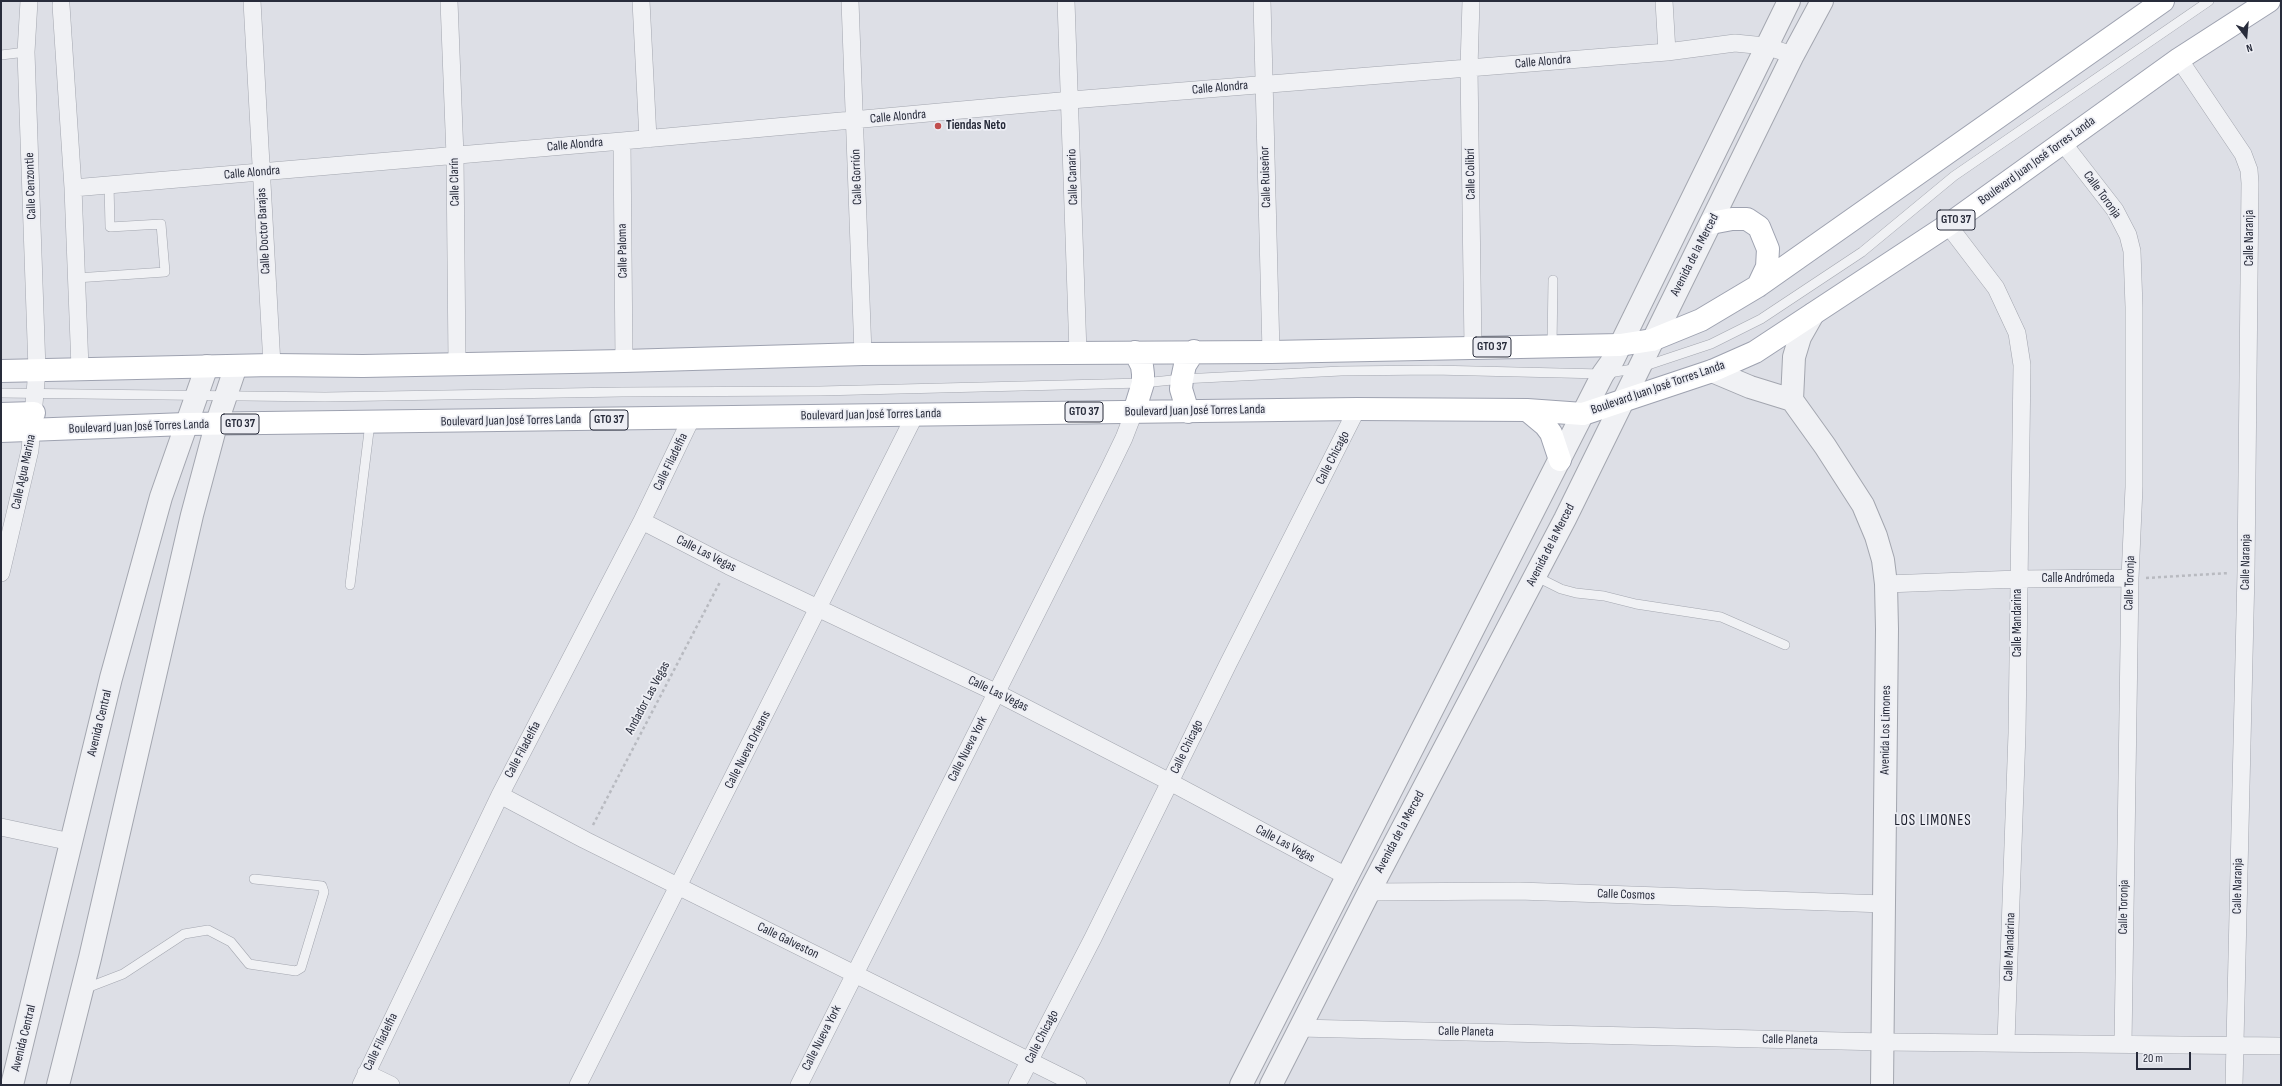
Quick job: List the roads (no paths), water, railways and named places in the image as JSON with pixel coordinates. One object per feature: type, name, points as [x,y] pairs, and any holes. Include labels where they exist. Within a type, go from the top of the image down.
[{"type":"main road","name":"GTO 37","points":[[1,371],[80,368],[272,365],[363,366],[457,362],[624,361],[863,354],[1194,351],[1271,352],[1620,345],[1652,340],[1701,320],[1758,286],[2163,1]]},
{"type":"main road","name":"Boulevard Juan José Torres Landa","points":[[1,431],[34,412],[216,425],[1357,409],[1527,410],[1583,414],[1712,371],[1755,352],[1948,225],[2179,59],[2270,1]]},
{"type":"main road","points":[[1711,223],[1732,219],[1747,219],[1759,227],[1768,249],[1767,266],[1758,286]]},
{"type":"main road","points":[[1188,412],[1181,389],[1185,365],[1194,351]]},
{"type":"main road","points":[[1134,412],[1143,383],[1142,366],[1135,352]]},
{"type":"main road","points":[[1527,410],[1545,425],[1551,433],[1560,460]]},
{"type":"main road","points":[[1,414],[34,412]]},
{"type":"street","name":"Calle Cenzontle","points":[[29,1],[26,52],[37,370]]},
{"type":"street","name":"Calle Doctor Barajas","points":[[252,1],[272,365]]},
{"type":"street","name":"Calle Clarín","points":[[449,1],[455,156],[457,362]]},
{"type":"street","points":[[640,1],[648,139]]},
{"type":"street","name":"Calle Gorrión","points":[[850,1],[863,354]]},
{"type":"street","name":"Calle Canario","points":[[1066,1],[1078,353]]},
{"type":"street","name":"Calle Ruiseñor","points":[[1262,1],[1271,352]]},
{"type":"street","name":"Calle Colibrí","points":[[1471,1],[1469,68],[1473,347]]},
{"type":"street","points":[[1664,1],[1667,52]]},
{"type":"street","name":"Avenida de la Merced","points":[[1242,1085],[1603,374],[1620,345],[1765,46],[1789,1]]},
{"type":"street","name":"Avenida de la Merced","points":[[1271,1085],[1369,892],[1535,576],[1793,55],[1822,1]]},
{"type":"street","points":[[61,5],[73,188],[80,368]]},
{"type":"street","name":"Calle Alondra","points":[[73,188],[855,121],[1070,100],[1667,52],[1735,43],[1765,46],[1793,55]]},
{"type":"street","name":"Calle Naranja","points":[[2179,59],[2243,154],[2249,170],[2250,245],[2246,572],[2234,1085]]},
{"type":"street","name":"Calle Paloma","points":[[622,141],[624,361]]},
{"type":"street","name":"Calle Toronja","points":[[2063,143],[2116,210],[2128,235],[2132,251],[2134,307],[2134,487],[2130,578],[2122,1044]]},
{"type":"street","name":"Calle Mandarina","points":[[1948,225],[1996,288],[2017,333],[2022,365],[2023,395],[2018,579],[2017,741],[2006,1042]]},
{"type":"street","points":[[1712,371],[1750,387],[1792,400],[1794,357],[1800,337],[1813,314]]},
{"type":"street","name":"Avenida Central","points":[[12,1085],[111,678],[161,497],[207,366]]},
{"type":"street","points":[[58,1085],[82,989],[195,505],[216,425],[228,394],[236,366]]},
{"type":"street","name":"Calle Agua Marina","points":[[1,573],[34,412],[37,370]]},
{"type":"street","name":"Avenida Los Limones","points":[[1792,400],[1825,446],[1863,505],[1876,536],[1886,584],[1882,1085]]},
{"type":"street","name":"Calle Chicago","points":[[1017,1085],[1093,938],[1357,409]]},
{"type":"street","name":"Calle Nueva York","points":[[799,1085],[1124,438],[1134,412]]},
{"type":"street","name":"Calle Nueva Orleans","points":[[578,1085],[680,887],[915,415]]},
{"type":"street","name":"Calle Filadelfia","points":[[364,1079],[500,795],[642,521],[691,419]]},
{"type":"street","points":[[161,497],[195,505]]},
{"type":"street","name":"Calle Las Vegas","points":[[642,521],[729,566],[997,693],[1170,782],[1348,877]]},
{"type":"street","name":"Calle Andrómeda","points":[[1886,584],[2018,579],[2130,578]]},
{"type":"street","name":"Calle Galveston","points":[[500,795],[585,840],[1078,1085]]},
{"type":"street","points":[[1,827],[71,842]]},
{"type":"street","name":"Calle Cosmos","points":[[1369,892],[1519,891],[1884,904]]},
{"type":"street","name":"Calle Planeta","points":[[1299,1028],[1883,1042],[2006,1042],[2281,1046]]},
{"type":"street","points":[[364,1079],[391,1085]]},
{"type":"lane","points":[[1,393],[34,412],[228,394],[326,397],[630,392],[820,391],[1143,383],[1182,379],[1340,371],[1432,370],[1603,374],[1638,368],[1711,344],[1761,319],[1862,252],[1954,176],[2209,1]]},
{"type":"lane","points":[[1,55],[26,52]]},
{"type":"lane","points":[[76,278],[165,272],[161,224],[110,227],[109,184]]},
{"type":"lane","points":[[1552,346],[1553,280]]},
{"type":"lane","points":[[350,585],[370,423]]},
{"type":"lane","points":[[1535,576],[1561,589],[1576,593],[1604,596],[1642,606],[1721,617],[1785,645]]},
{"type":"lane","points":[[82,989],[123,974],[184,934],[208,930],[231,942],[249,964],[296,971],[301,968],[324,892],[322,886],[254,879]]},
{"type":"place","name":"Tiendas Neto","points":[[938,126]]},
{"type":"district","name":"LOS LIMONES","points":[[1933,821]]}]
